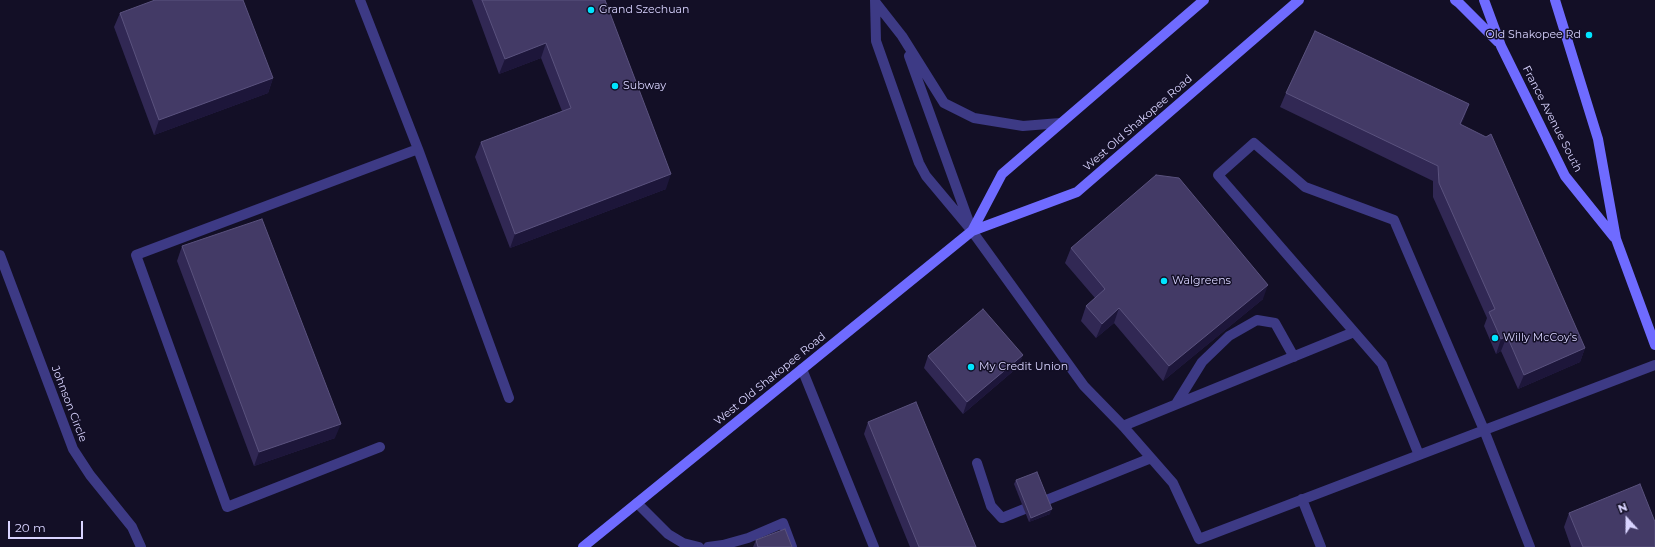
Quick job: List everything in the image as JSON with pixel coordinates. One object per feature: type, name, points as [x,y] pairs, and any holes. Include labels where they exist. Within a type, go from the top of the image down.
[{"type":"main road","name":"West Old Shakopee Road","points":[[972,230],[1002,174],[1204,0]]},
{"type":"main road","points":[[1297,2],[1307,0]]},
{"type":"main road","points":[[1455,0],[1459,2],[1501,46]]},
{"type":"main road","name":"France Avenue South","points":[[1484,0],[1501,46],[1565,176],[1616,239]]},
{"type":"main road","name":"France Avenue South","points":[[1557,1],[1598,139],[1616,239],[1655,345]]},
{"type":"main road","name":"West Old Shakopee Road","points":[[582,547],[972,230],[1077,192],[1297,2]]},
{"type":"street","points":[[360,0],[418,149],[509,398]]},
{"type":"street","points":[[875,2],[902,36],[944,103],[974,118],[1023,126],[1060,123]]},
{"type":"street","points":[[875,2],[876,41],[919,163],[926,176],[972,230],[1084,386],[1123,426],[1174,483],[1200,543],[1302,499],[1655,365]]},
{"type":"street","points":[[902,36],[972,230]]},
{"type":"street","points":[[1418,455],[1382,364],[1218,175],[1254,143],[1305,187],[1394,220],[1484,430],[1530,547]]},
{"type":"street","points":[[380,447],[227,507],[136,255],[418,149]]},
{"type":"street","name":"Johnson Circle","points":[[0,255],[73,449],[90,475],[132,527],[141,547]]},
{"type":"street","points":[[1176,404],[1202,362],[1229,336],[1257,320],[1275,323],[1294,357]]},
{"type":"street","points":[[1123,426],[1354,332]]},
{"type":"street","points":[[802,369],[874,547]]},
{"type":"street","points":[[977,463],[991,506],[1002,518],[1151,458]]},
{"type":"street","points":[[1302,499],[1321,547]]},
{"type":"street","points":[[637,503],[668,534],[683,543],[699,547]]},
{"type":"street","points":[[708,547],[723,545],[748,538],[783,524],[792,547]]},
{"type":"building","points":[[155,0],[243,0],[273,78],[159,120],[120,13]]},
{"type":"building","points":[[482,0],[605,0],[671,174],[515,234],[481,142],[571,108],[546,43],[505,59]]},
{"type":"building","points":[[1315,31],[1469,104],[1460,124],[1486,137],[1491,134],[1585,348],[1524,375],[1507,336],[1501,339],[1489,312],[1495,309],[1439,183],[1438,166],[1286,93]]},
{"type":"building","name":"Walgreens","points":[[1156,175],[1179,178],[1268,285],[1169,366],[1119,308],[1102,324],[1086,306],[1105,289],[1071,248]]},
{"type":"building","points":[[262,219],[341,424],[259,452],[182,246]]},
{"type":"building","name":"My Credit Union","points":[[983,309],[1023,355],[967,402],[928,356]]},
{"type":"building","points":[[916,402],[976,547],[919,547],[868,422]]},
{"type":"building","points":[[1037,472],[1052,509],[1031,518],[1016,480]]},
{"type":"building","points":[[1640,484],[1655,522],[1655,547],[1583,547],[1569,513]]},
{"type":"building","points":[[785,529],[792,547],[758,547],[756,540]]},
{"type":"place","name":"Grand Szechuan","points":[[591,10]]},
{"type":"place","name":"Old Shakopee Rd","points":[[1589,35]]},
{"type":"place","name":"Subway","points":[[615,86]]},
{"type":"place","name":"Walgreens","points":[[1164,281]]},
{"type":"place","name":"Willy McCoy's","points":[[1495,338]]},
{"type":"place","name":"My Credit Union","points":[[971,367]]}]
